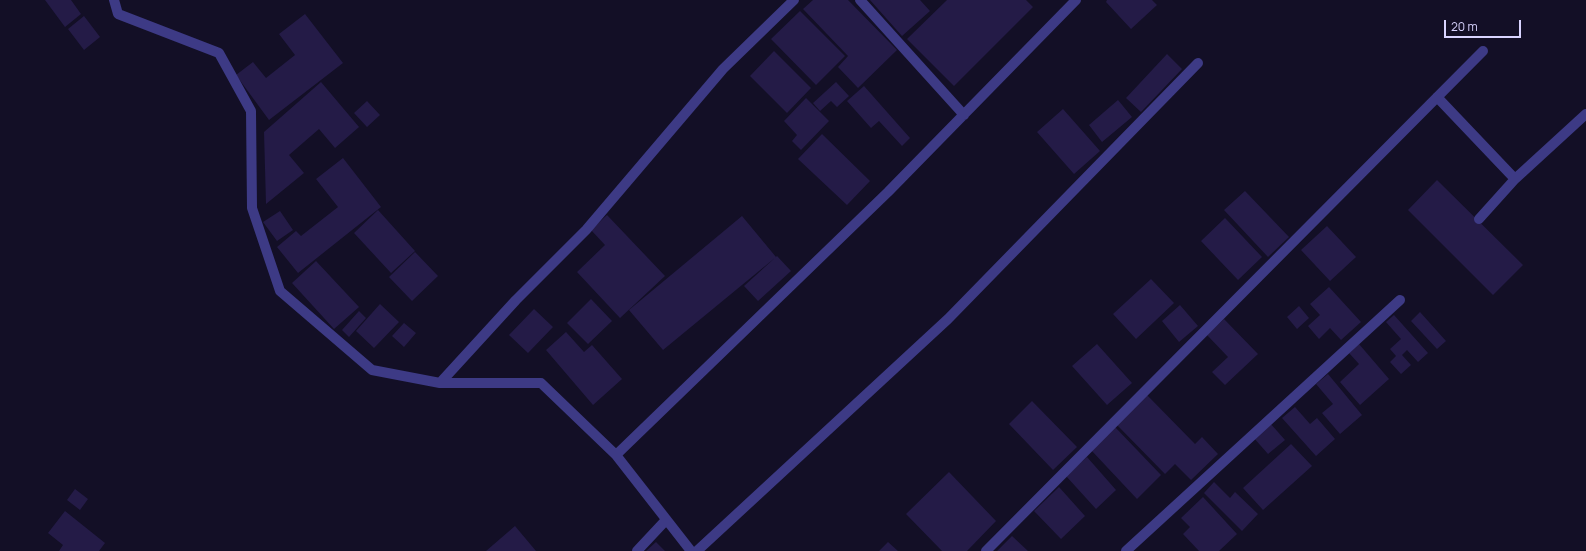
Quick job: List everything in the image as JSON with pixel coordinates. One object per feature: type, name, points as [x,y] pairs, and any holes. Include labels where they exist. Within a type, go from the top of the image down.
[{"type":"street","points":[[114,0],[118,14],[219,53],[251,111],[252,208],[280,290],[372,370],[440,383],[541,383],[616,455],[691,551]]},
{"type":"street","points":[[440,383],[516,300],[586,230],[722,69],[794,0]]},
{"type":"street","points":[[860,0],[964,115]]},
{"type":"street","points":[[616,455],[888,192],[1076,0]]},
{"type":"street","points":[[986,551],[1483,51]]},
{"type":"street","points":[[697,551],[948,319],[1198,63]]},
{"type":"street","points":[[1437,97],[1515,179]]},
{"type":"street","points":[[1479,219],[1515,179],[1586,114]]},
{"type":"street","points":[[1126,551],[1400,300]]},
{"type":"street","points":[[637,551],[666,520]]},
{"type":"building","points":[[45,0],[71,0],[81,14],[65,27]]},
{"type":"building","points":[[813,0],[848,0],[897,50],[858,88],[838,67],[848,56],[803,9]]},
{"type":"building","points":[[870,0],[920,0],[930,11],[902,36]]},
{"type":"building","points":[[947,0],[1026,0],[1033,7],[954,86],[907,39]]},
{"type":"building","points":[[1107,0],[1152,0],[1157,5],[1131,29],[1106,2]]},
{"type":"building","points":[[800,11],[845,56],[816,85],[771,39]]},
{"type":"building","points":[[305,14],[343,63],[269,120],[236,75],[253,62],[266,78],[295,55],[279,34]]},
{"type":"building","points":[[84,16],[100,37],[84,50],[68,29]]},
{"type":"building","points":[[774,51],[811,88],[787,113],[750,76]]},
{"type":"building","points":[[1167,54],[1182,69],[1141,112],[1126,98]]},
{"type":"building","points":[[321,82],[359,127],[335,148],[319,129],[289,155],[304,173],[266,204],[264,132]]},
{"type":"building","points":[[836,82],[849,96],[837,107],[831,101],[820,111],[813,103]]},
{"type":"building","points":[[864,86],[910,138],[902,146],[879,121],[871,128],[847,101]]},
{"type":"building","points":[[806,98],[829,121],[801,150],[792,141],[797,135],[784,121]]},
{"type":"building","points":[[1118,100],[1132,117],[1102,142],[1089,125]]},
{"type":"building","points":[[367,101],[380,115],[367,127],[354,113]]},
{"type":"building","points":[[1063,109],[1100,151],[1074,174],[1037,132]]},
{"type":"building","points":[[822,134],[870,181],[847,205],[798,159]]},
{"type":"building","points":[[343,158],[381,207],[298,273],[277,247],[296,231],[301,236],[338,207],[316,179]]},
{"type":"building","points":[[1437,180],[1523,265],[1493,295],[1408,210]]},
{"type":"building","points":[[1245,191],[1289,237],[1268,257],[1224,210]]},
{"type":"building","points":[[378,210],[415,251],[391,273],[354,233]]},
{"type":"building","points":[[280,211],[293,230],[277,241],[263,222]]},
{"type":"building","points":[[607,215],[665,276],[620,318],[577,272],[605,245],[591,230]]},
{"type":"building","points":[[742,216],[776,257],[663,350],[629,310]]},
{"type":"building","points":[[1225,218],[1262,257],[1238,280],[1201,241]]},
{"type":"building","points":[[1327,226],[1356,257],[1330,281],[1301,250]]},
{"type":"building","points":[[415,252],[438,276],[412,301],[389,277]]},
{"type":"building","points":[[777,256],[791,271],[758,301],[744,286]]},
{"type":"building","points":[[316,261],[359,307],[334,329],[292,283]]},
{"type":"building","points":[[1151,279],[1174,303],[1136,339],[1113,314]]},
{"type":"building","points":[[1329,287],[1361,322],[1341,340],[1330,328],[1319,339],[1308,326],[1320,315],[1310,304]]},
{"type":"building","points":[[591,299],[612,321],[588,344],[567,323]]},
{"type":"building","points":[[380,304],[399,322],[374,348],[356,331]]},
{"type":"building","points":[[1180,305],[1198,326],[1179,342],[1162,321]]},
{"type":"building","points":[[1299,306],[1309,318],[1297,329],[1287,317]]},
{"type":"building","points":[[534,309],[553,327],[528,353],[509,335]]},
{"type":"building","points":[[359,311],[366,318],[349,337],[342,330]]},
{"type":"building","points":[[1420,312],[1446,341],[1437,349],[1411,321]]},
{"type":"building","points":[[1394,315],[1428,353],[1418,362],[1407,350],[1402,355],[1411,365],[1401,374],[1390,362],[1396,356],[1390,349],[1401,339],[1386,322]]},
{"type":"building","points":[[1224,319],[1258,354],[1225,385],[1212,372],[1228,357],[1207,335]]},
{"type":"building","points":[[404,323],[416,333],[404,347],[392,336]]},
{"type":"building","points":[[566,332],[584,352],[592,345],[622,379],[593,405],[546,350]]},
{"type":"building","points":[[1097,344],[1132,383],[1107,405],[1072,366]]},
{"type":"building","points":[[1359,344],[1389,379],[1360,405],[1340,382],[1359,364],[1349,353]]},
{"type":"building","points":[[1328,374],[1362,415],[1340,434],[1322,413],[1333,404],[1316,384]]},
{"type":"building","points":[[1147,395],[1195,444],[1202,437],[1218,454],[1191,480],[1175,464],[1165,474],[1117,425]]},
{"type":"building","points":[[1032,401],[1077,447],[1053,470],[1009,424]]},
{"type":"building","points":[[1295,407],[1310,424],[1317,418],[1335,439],[1316,456],[1282,418]]},
{"type":"building","points":[[1270,423],[1285,440],[1268,454],[1253,437]]},
{"type":"building","points":[[1115,427],[1161,475],[1137,499],[1091,450]]},
{"type":"building","points":[[1291,444],[1312,466],[1263,510],[1243,488]]},
{"type":"building","points":[[1087,457],[1116,490],[1096,509],[1066,476]]},
{"type":"building","points":[[949,472],[996,521],[967,551],[942,551],[906,514]]},
{"type":"building","points":[[1214,482],[1230,498],[1235,492],[1258,514],[1242,531],[1204,493]]},
{"type":"building","points":[[1059,487],[1085,516],[1061,539],[1034,511]]},
{"type":"building","points":[[75,489],[88,499],[80,510],[67,500]]},
{"type":"building","points":[[1203,497],[1237,534],[1219,551],[1199,551],[1183,534],[1190,527],[1181,518]]},
{"type":"building","points":[[65,511],[105,543],[99,551],[59,551],[63,545],[48,533]]},
{"type":"building","points":[[515,526],[536,551],[486,551]]},
{"type":"building","points":[[1012,536],[1028,551],[997,551]]},
{"type":"building","points":[[656,542],[665,551],[646,551]]},
{"type":"building","points":[[888,542],[898,551],[879,551]]}]
